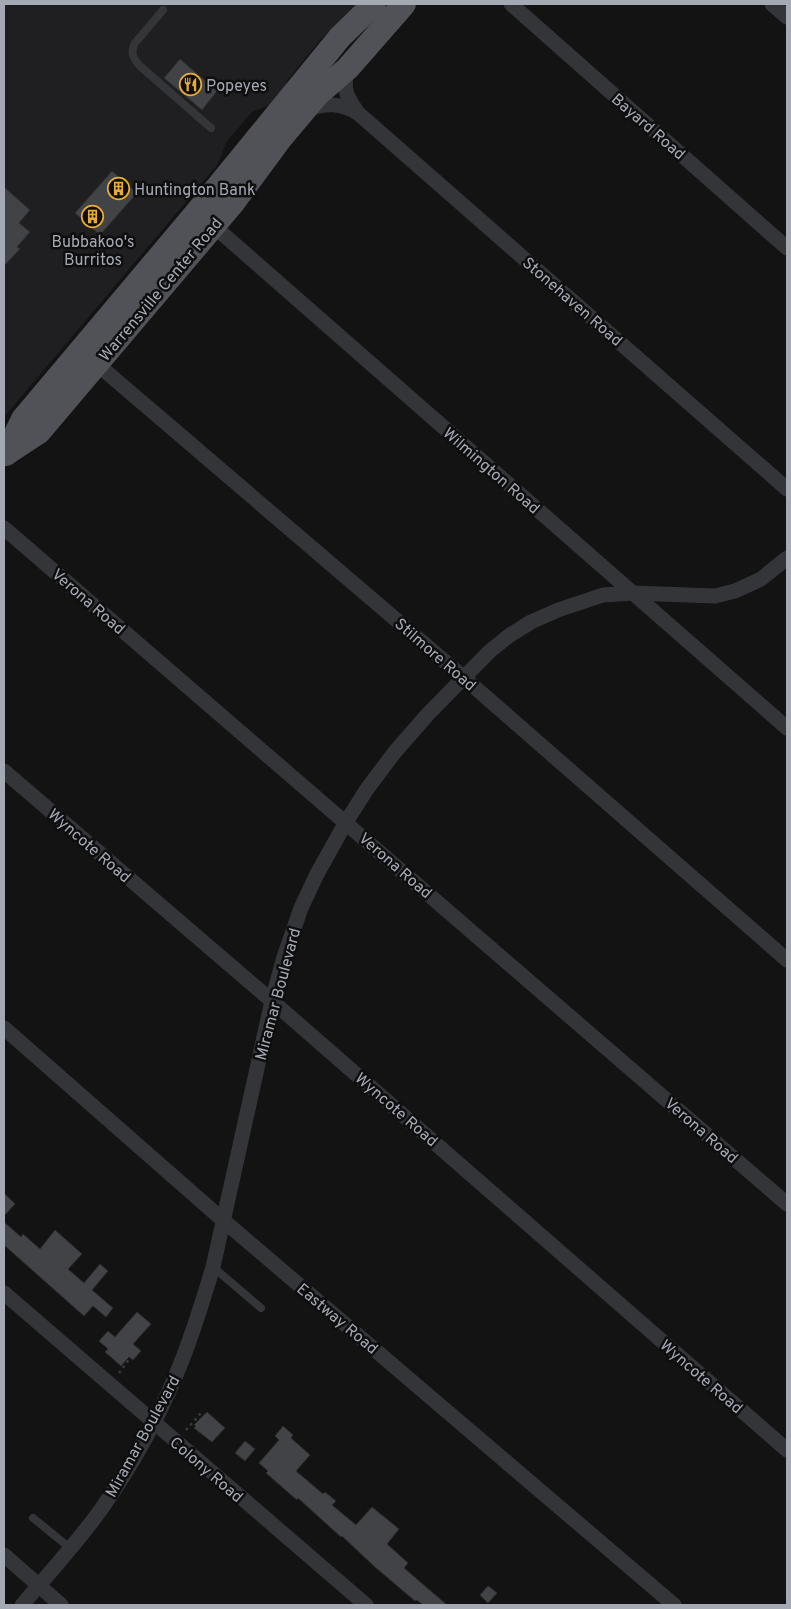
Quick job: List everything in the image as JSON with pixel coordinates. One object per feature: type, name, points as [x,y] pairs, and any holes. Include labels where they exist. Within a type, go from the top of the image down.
[{"type":"main road","name":"Warrensville Center Road","points":[[5,455],[39,432],[89,357],[206,218],[340,37],[374,4]]},
{"type":"main road","name":"Warrensville Center Road","points":[[206,218],[232,204],[304,110],[317,95],[348,68],[404,4]]},
{"type":"street","name":"Bayard Road","points":[[511,4],[787,248]]},
{"type":"street","points":[[772,4],[787,17]]},
{"type":"street","name":"Stonehaven Road","points":[[348,68],[345,77],[345,88],[359,114]]},
{"type":"street","name":"Stonehaven Road","points":[[304,110],[330,104],[342,105],[359,114],[787,488]]},
{"type":"street","name":"Wilmington Road","points":[[206,218],[787,728]]},
{"type":"street","name":"Stilmore Road","points":[[89,357],[463,677],[787,960]]},
{"type":"street","name":"Verona Road","points":[[4,528],[787,1204]]},
{"type":"street","name":"Miramar Boulevard","points":[[22,1605],[102,1507],[123,1475],[153,1422],[176,1376],[213,1267],[272,1001],[284,957],[301,908],[317,874],[367,789],[394,753],[463,677],[490,651],[510,635],[531,622],[558,610],[604,595],[633,593],[715,596],[735,591],[761,579],[787,558]]},
{"type":"street","name":"Wyncote Road","points":[[4,771],[272,1001],[787,1450]]},
{"type":"street","name":"Eastway Road","points":[[4,1028],[224,1221],[674,1605]]},
{"type":"street","name":"Colony Road","points":[[4,1293],[366,1605]]},
{"type":"street","points":[[4,1556],[61,1605]]},
{"type":"lane","points":[[163,10],[135,43],[132,48],[132,56],[140,66],[211,128]]},
{"type":"lane","points":[[213,1267],[261,1308]]},
{"type":"lane","points":[[33,1518],[70,1548]]},
{"type":"path","points":[[119,1373],[130,1358]]},
{"type":"path","points":[[186,1430],[201,1413],[204,1415]]},
{"type":"shaded area","points":[[4,4],[359,4],[321,39],[287,81],[286,88],[278,101],[252,112],[227,141],[218,164],[4,417]]},
{"type":"building","points":[[180,59],[217,91],[202,110],[164,78]]},
{"type":"building","points":[[112,171],[137,193],[100,235],[75,213]]},
{"type":"building","points":[[4,187],[30,210],[19,223],[30,232],[17,247],[20,249],[4,266]]},
{"type":"building","points":[[4,1193],[15,1204],[4,1216]]},
{"type":"building","points":[[4,1222],[21,1237],[23,1234],[40,1249],[55,1230],[82,1254],[68,1269],[84,1283],[100,1264],[108,1271],[92,1290],[113,1308],[106,1317],[93,1306],[84,1316],[4,1245]]},
{"type":"building","points":[[137,1312],[151,1324],[133,1344],[141,1351],[133,1360],[129,1357],[121,1366],[105,1352],[108,1349],[99,1341],[108,1331],[115,1337]]},
{"type":"building","points":[[207,1412],[225,1428],[212,1442],[194,1428],[196,1426],[194,1425]]},
{"type":"building","points":[[283,1426],[293,1435],[291,1438],[310,1455],[296,1471],[323,1494],[325,1492],[336,1501],[332,1505],[356,1525],[372,1507],[399,1529],[387,1544],[408,1563],[404,1568],[447,1605],[423,1605],[417,1600],[415,1601],[298,1498],[297,1500],[266,1473],[268,1471],[259,1463],[279,1440],[275,1436]]},
{"type":"building","points":[[245,1441],[255,1449],[245,1461],[235,1453]]},
{"type":"building","points":[[488,1586],[497,1593],[488,1603],[480,1595]]},
{"type":"place","name":"Popeyes","points":[[190,85]]},
{"type":"place","name":"Huntington Bank","points":[[118,189]]},
{"type":"place","name":"Bubbakoo's Burritos","points":[[93,217]]}]
